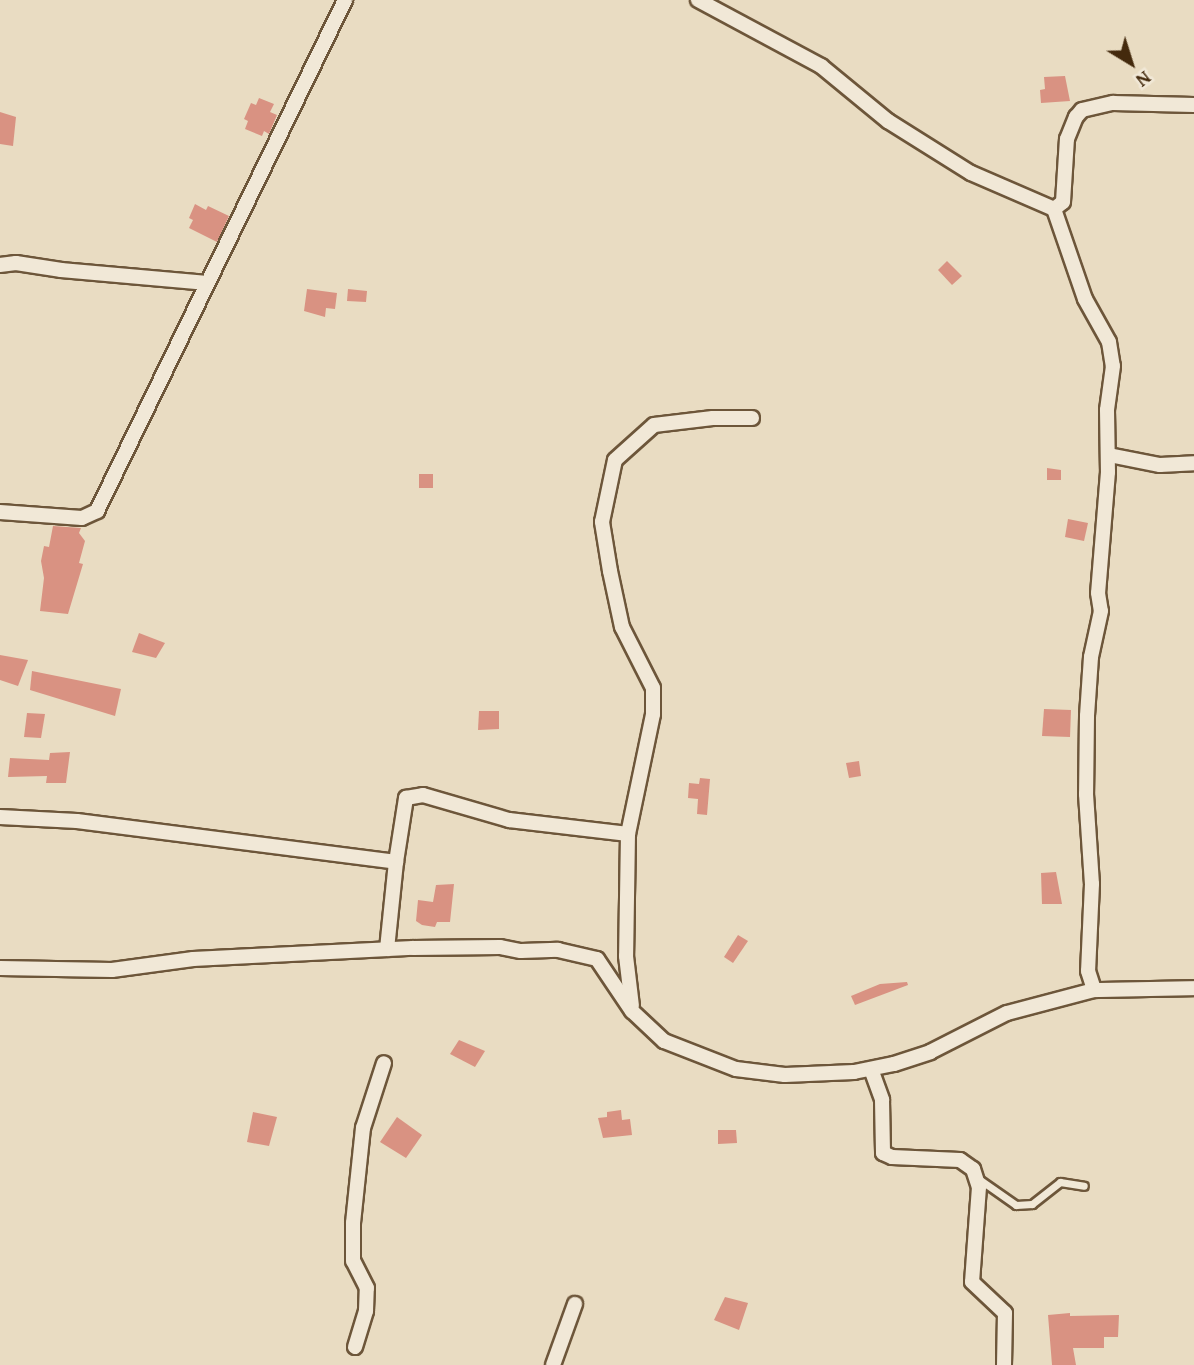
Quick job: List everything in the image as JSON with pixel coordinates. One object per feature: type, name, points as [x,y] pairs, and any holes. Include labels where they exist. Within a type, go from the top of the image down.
[{"type":"street","points":[[0,512],[82,518],[97,510],[345,0]]},
{"type":"street","points":[[698,0],[821,66],[888,121],[971,173],[1054,209],[1085,299],[1109,342],[1113,366],[1107,410],[1109,455],[1098,593],[1101,611],[1091,657],[1087,716],[1086,794],[1092,884],[1088,971],[1094,990]]},
{"type":"street","points":[[1054,209],[1063,202],[1067,139],[1076,117],[1082,110],[1113,103],[1194,105]]},
{"type":"street","points":[[0,265],[16,262],[61,270],[207,282]]},
{"type":"street","points":[[632,1011],[626,956],[628,834],[653,714],[653,688],[622,627],[602,522],[615,460],[654,425],[713,418],[752,418]]},
{"type":"street","points":[[1109,455],[1160,465],[1194,463]]},
{"type":"street","points":[[387,949],[406,798],[423,795],[509,820],[628,834]]},
{"type":"street","points":[[0,817],[77,821],[396,862]]},
{"type":"street","points":[[0,968],[112,970],[193,959],[387,949],[500,947],[521,951],[558,950],[597,960],[632,1011],[664,1041],[736,1069],[785,1075],[872,1069],[930,1052],[1007,1013],[1094,990],[1194,988]]},
{"type":"street","points":[[355,1347],[366,1311],[367,1288],[354,1261],[353,1223],[363,1128],[384,1062]]},
{"type":"street","points":[[872,1069],[883,1100],[883,1153],[892,1157],[960,1160],[974,1169],[979,1186],[972,1282],[1004,1313],[1004,1365]]},
{"type":"street","points":[[554,1365],[575,1304]]},
{"type":"lane","points":[[976,1177],[1016,1205],[1032,1204],[1060,1182],[1084,1186]]},
{"type":"building","points":[[1065,76],[1070,101],[1041,103],[1040,90],[1045,89],[1044,77]]},
{"type":"building","points":[[259,98],[274,104],[270,112],[277,115],[269,134],[264,131],[262,136],[245,129],[248,121],[244,119],[251,103],[256,105]]},
{"type":"building","points":[[0,112],[16,117],[13,146],[0,144]]},
{"type":"building","points":[[195,204],[206,210],[208,206],[229,216],[217,242],[189,228],[193,220],[189,218]]},
{"type":"building","points":[[947,261],[962,276],[952,285],[938,270]]},
{"type":"building","points":[[307,289],[337,293],[335,309],[326,308],[325,317],[304,311]]},
{"type":"building","points":[[348,289],[367,291],[366,302],[347,301]]},
{"type":"building","points":[[1047,468],[1061,470],[1061,480],[1047,480]]},
{"type":"building","points":[[419,474],[433,474],[433,488],[419,488]]},
{"type":"building","points":[[1068,519],[1088,523],[1084,541],[1065,537]]},
{"type":"building","points":[[53,526],[81,528],[79,533],[85,541],[79,563],[83,564],[68,614],[40,611],[44,578],[41,561],[44,546],[49,547]]},
{"type":"building","points":[[139,633],[165,643],[156,658],[132,652]]},
{"type":"building","points":[[0,655],[28,660],[18,686],[0,680]]},
{"type":"building","points":[[32,671],[121,689],[115,716],[30,690]]},
{"type":"building","points":[[1044,709],[1071,710],[1070,737],[1042,736]]},
{"type":"building","points":[[479,711],[499,711],[499,729],[478,730]]},
{"type":"building","points":[[27,713],[45,714],[41,738],[24,737]]},
{"type":"building","points":[[70,752],[66,783],[46,783],[47,776],[8,777],[10,758],[49,760],[50,753]]},
{"type":"building","points":[[859,761],[861,776],[849,778],[846,763]]},
{"type":"building","points":[[700,778],[710,779],[707,815],[697,814],[698,799],[688,798],[689,783],[699,784]]},
{"type":"building","points":[[1056,872],[1062,904],[1042,904],[1041,873]]},
{"type":"building","points":[[454,884],[450,922],[437,922],[435,927],[416,921],[418,900],[433,902],[436,885]]},
{"type":"building","points":[[738,935],[748,941],[733,963],[724,957]]},
{"type":"building","points":[[907,982],[908,985],[855,1005],[851,996],[880,984]]},
{"type":"building","points":[[459,1040],[485,1051],[475,1067],[450,1054]]},
{"type":"building","points":[[621,1110],[622,1120],[630,1119],[632,1135],[603,1138],[598,1118],[607,1117],[607,1112]]},
{"type":"building","points":[[253,1112],[277,1117],[269,1146],[247,1142]]},
{"type":"building","points":[[397,1117],[422,1135],[406,1158],[380,1142]]},
{"type":"building","points":[[718,1130],[736,1130],[737,1143],[718,1144]]},
{"type":"building","points":[[725,1297],[748,1303],[739,1330],[714,1320]]},
{"type":"building","points":[[1070,1313],[1070,1316],[1119,1315],[1118,1337],[1104,1337],[1104,1348],[1073,1348],[1076,1365],[1052,1365],[1048,1315]]}]
